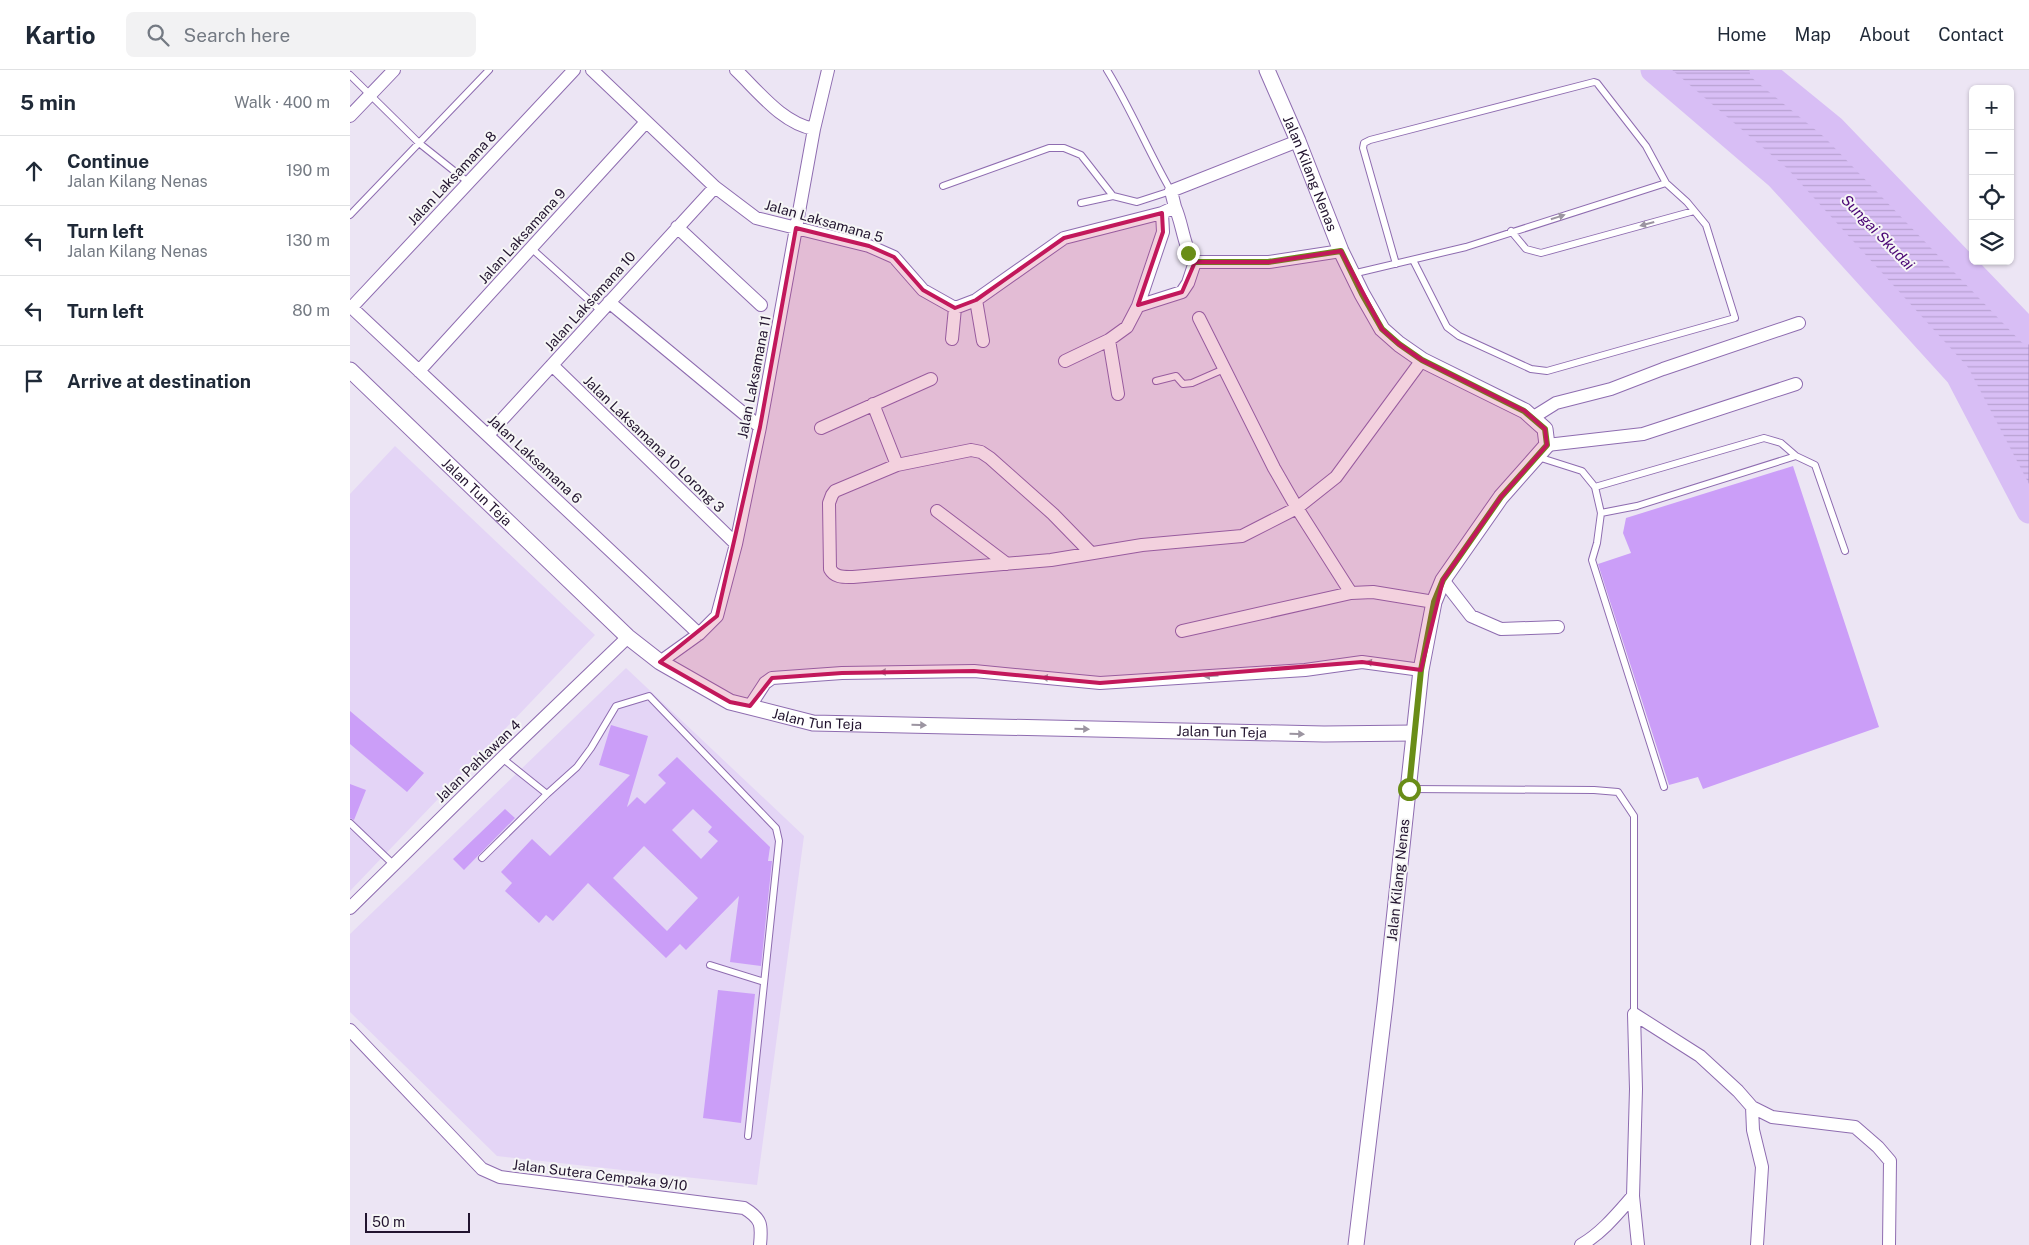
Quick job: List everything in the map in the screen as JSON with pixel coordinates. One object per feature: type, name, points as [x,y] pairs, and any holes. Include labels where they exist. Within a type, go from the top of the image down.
[{"type":"street","points":[[350,116],[394,70]]},
{"type":"street","name":"Jalan Laksamana 8","points":[[351,306],[574,70]]},
{"type":"street","name":"Jalan Laksamana 5","points":[[592,70],[715,187],[756,218],[869,246],[894,257],[923,290],[955,308]]},
{"type":"street","points":[[736,70],[784,116],[804,127],[814,128]]},
{"type":"street","name":"Jalan Laksamana 11","points":[[660,662],[699,634],[717,616],[736,544],[760,427],[814,128],[828,70]]},
{"type":"street","name":"Jalan Kilang Nenas","points":[[1266,70],[1298,141],[1341,251],[1382,329],[1422,360],[1524,411],[1545,429],[1542,451],[1501,497],[1443,580],[1434,602],[1421,670],[1385,1004],[1356,1245]]},
{"type":"street","name":"Jalan Laksamana 9","points":[[419,371],[646,122]]},
{"type":"street","points":[[1138,306],[1182,292],[1188,284],[1194,262],[1188,253],[1171,191],[1298,141]]},
{"type":"street","name":"Jalan Laksamana 10","points":[[488,435],[715,187]]},
{"type":"street","points":[[952,339],[955,308],[976,300],[1064,238],[1162,213],[1174,207]]},
{"type":"street","points":[[1065,361],[1109,340],[1127,327],[1138,306],[1163,232],[1162,213]]},
{"type":"street","points":[[677,227],[760,305]]},
{"type":"street","points":[[1194,262],[1268,262],[1341,251]]},
{"type":"street","points":[[976,300],[983,341]]},
{"type":"street","name":"Jalan Laksamana 6","points":[[351,306],[699,634]]},
{"type":"street","points":[[605,306],[760,427]]},
{"type":"street","points":[[1199,318],[1274,468],[1351,593]]},
{"type":"street","points":[[1532,418],[1556,403],[1611,389],[1662,369],[1799,324]]},
{"type":"street","points":[[1109,340],[1118,394]]},
{"type":"street","points":[[1091,553],[1053,514],[981,452],[962,451],[897,464],[836,491],[832,495],[828,510],[829,565],[833,574],[853,577],[1051,560],[1142,545],[1242,536],[1297,508],[1336,478],[1422,360]]},
{"type":"street","name":"Jalan Laksamana 10 Lorong 3","points":[[552,365],[736,544]]},
{"type":"street","name":"Jalan Tun Teja","points":[[350,372],[628,638],[660,662],[730,702],[813,723],[1324,734],[1414,733]]},
{"type":"street","points":[[821,428],[931,379]]},
{"type":"street","points":[[1542,451],[1643,434],[1796,384]]},
{"type":"street","points":[[873,404],[897,464]]},
{"type":"street","points":[[937,512],[1006,564]]},
{"type":"street","points":[[1443,580],[1472,616],[1501,629],[1558,627]]},
{"type":"street","points":[[1182,631],[1351,593],[1373,592],[1434,602]]},
{"type":"street","name":"Jalan Pahlawan 4","points":[[350,908],[502,758],[628,638]]},
{"type":"street","points":[[750,706],[765,683],[772,678],[842,673],[974,672],[1100,683],[1305,670],[1362,662],[1421,670]]},
{"type":"street","points":[[1634,1014],[1700,1056],[1738,1091],[1752,1107],[1772,1117],[1855,1127],[1878,1147],[1890,1161],[1889,1245]]},
{"type":"street","points":[[1634,1014],[1636,1089],[1633,1196],[1638,1245]]},
{"type":"street","name":"Jalan Sutera Cempaka 9/10","points":[[350,1030],[482,1169],[500,1177],[744,1208],[756,1215],[762,1227],[760,1245]]},
{"type":"street","points":[[1752,1107],[1753,1130],[1762,1167],[1757,1245]]},
{"type":"street","points":[[1581,1245],[1597,1234],[1633,1196]]},
{"type":"lane","points":[[350,215],[489,70]]},
{"type":"lane","points":[[1082,203],[1113,196],[1137,202],[1171,191],[1154,162],[1124,98],[1107,70]]},
{"type":"lane","points":[[350,75],[419,143],[468,182]]},
{"type":"lane","points":[[1396,264],[1362,148],[1364,143],[1588,82],[1594,82],[1646,146],[1666,183],[1706,224],[1735,318],[1547,371],[1531,369],[1459,336],[1447,327],[1413,260]]},
{"type":"lane","points":[[944,186],[1049,148],[1064,148],[1081,155],[1113,196]]},
{"type":"lane","points":[[1352,274],[1466,247],[1511,231],[1666,183]]},
{"type":"lane","points":[[1511,231],[1526,249],[1541,253],[1694,211]]},
{"type":"lane","points":[[531,248],[605,306]]},
{"type":"lane","points":[[1156,381],[1176,376],[1183,384],[1192,383],[1224,369]]},
{"type":"lane","points":[[1596,487],[1764,438],[1781,442],[1796,456],[1815,465],[1845,551]]},
{"type":"lane","points":[[1542,451],[1582,471],[1596,487],[1601,513],[1597,543],[1592,560],[1664,787]]},
{"type":"lane","points":[[1601,513],[1637,506],[1796,456]]},
{"type":"lane","points":[[482,858],[577,767],[591,748],[616,706],[649,696],[776,828],[779,840],[748,1136]]},
{"type":"lane","points":[[502,758],[547,794]]},
{"type":"lane","points":[[1409,789],[1594,790],[1618,792],[1634,816],[1634,1014]]},
{"type":"lane","points":[[350,823],[394,866]]},
{"type":"lane","points":[[710,965],[764,982]]},
{"type":"highlighted area","points":[[1162,213],[1163,232],[1138,305],[1182,292],[1195,262],[1269,262],[1341,251],[1382,329],[1399,344],[1422,360],[1525,411],[1545,429],[1547,445],[1501,497],[1443,580],[1421,670],[1362,662],[1100,683],[974,671],[842,673],[772,678],[750,706],[730,702],[660,662],[717,616],[760,427],[796,228],[869,246],[894,257],[923,290],[955,308],[976,300],[1064,238]]},
{"type":"shaded area","points":[[395,446],[595,635],[350,891],[350,494]]},
{"type":"shaded area","points":[[626,668],[804,836],[757,1185],[497,1156],[350,1012],[350,934]]},
{"type":"water","name":"Sungai Skudai","points":[[1653,70],[1762,70],[1833,128],[2029,332],[2029,511],[1958,375],[1778,177]]},
{"type":"building","points":[[1793,466],[1879,727],[1703,789],[1698,777],[1669,785],[1598,564],[1631,553],[1623,533],[1626,518]]},
{"type":"building","points":[[350,711],[424,773],[407,792],[350,744]]},
{"type":"building","points":[[611,725],[648,736],[627,807],[637,797],[645,804],[666,783],[658,775],[677,757],[770,847],[768,861],[772,861],[761,966],[730,962],[739,896],[686,950],[680,944],[666,958],[588,883],[553,921],[546,915],[539,923],[505,891],[512,883],[501,872],[532,839],[550,856],[630,775],[599,765]],"holes":[[[693,809],[712,827],[708,832],[718,841],[701,859],[672,830]],[[644,846],[698,898],[667,931],[613,878]]]},
{"type":"building","points":[[350,784],[366,790],[354,820],[350,818]]},
{"type":"building","points":[[505,809],[515,818],[464,870],[453,859]]},
{"type":"building","points":[[718,990],[755,994],[741,1123],[703,1118]]},
{"type":"waterway","points":[[1653,70],[1778,177],[1958,375],[2029,511]]},
{"type":"waterway","points":[[1762,70],[1833,128],[2029,332]]},
{"type":"route","points":[[1188,253],[1194,262],[1268,262],[1341,251],[1382,329],[1399,344],[1422,360],[1524,411],[1545,429],[1547,445],[1501,497],[1443,580],[1434,602],[1421,670],[1409,789]]}]
